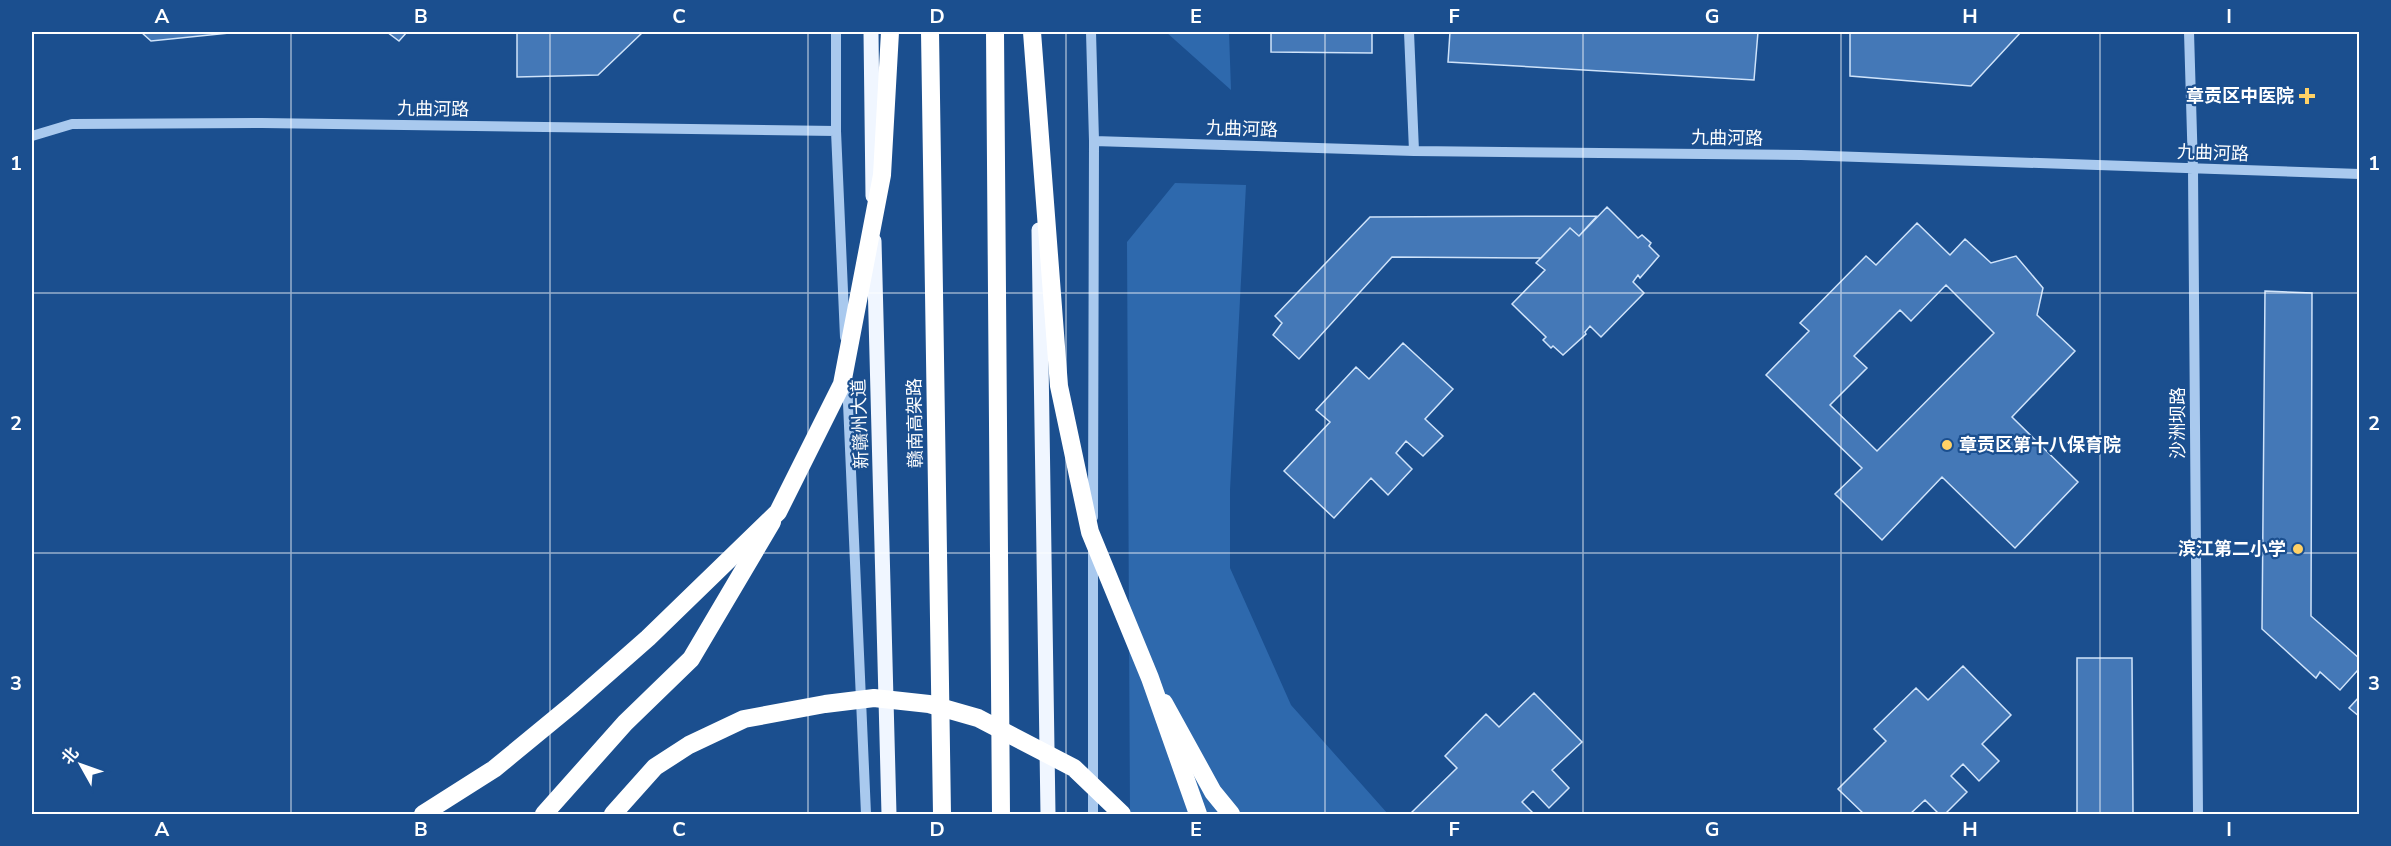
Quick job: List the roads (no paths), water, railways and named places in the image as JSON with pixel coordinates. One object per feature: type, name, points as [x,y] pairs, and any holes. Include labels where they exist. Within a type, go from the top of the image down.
[{"type":"highway","points":[[544,814],[625,723],[691,659],[778,512],[842,384],[882,175],[890,32]]},
{"type":"highway","name":"赣南高架路","points":[[930,32],[942,814]]},
{"type":"highway","points":[[995,32],[1001,814]]},
{"type":"highway","points":[[1032,32],[1059,386],[1090,532],[1150,678],[1198,814]]},
{"type":"highway","points":[[423,814],[494,769],[573,704],[648,638],[778,512]]},
{"type":"highway","points":[[1150,678],[1213,792],[1232,814]]},
{"type":"highway","points":[[613,814],[655,767],[688,745],[744,719],[825,704],[874,698],[929,704],[978,718],[1074,768],[1122,814]]},
{"type":"main road","name":"新赣州大道","points":[[871,32],[872,154],[889,814]]},
{"type":"main road","points":[[1036,32],[1048,814]]},
{"type":"street","points":[[836,32],[836,131],[866,814]]},
{"type":"street","points":[[1091,32],[1094,141],[1093,814]]},
{"type":"street","points":[[1409,32],[1414,151]]},
{"type":"street","name":"沙洲坝路","points":[[2190,32],[2198,814]]},
{"type":"street","name":"九曲河路","points":[[32,135],[72,124],[250,123],[836,131]]},
{"type":"street","name":"九曲河路","points":[[1094,141],[1414,151],[1801,155],[2360,174]]},
{"type":"place","name":"章贡区中医院","points":[[2307,96]]},
{"type":"place","name":"章贡区第十八保育院","points":[[1947,445]]},
{"type":"place","name":"滨江第二小学","points":[[2298,549]]}]
